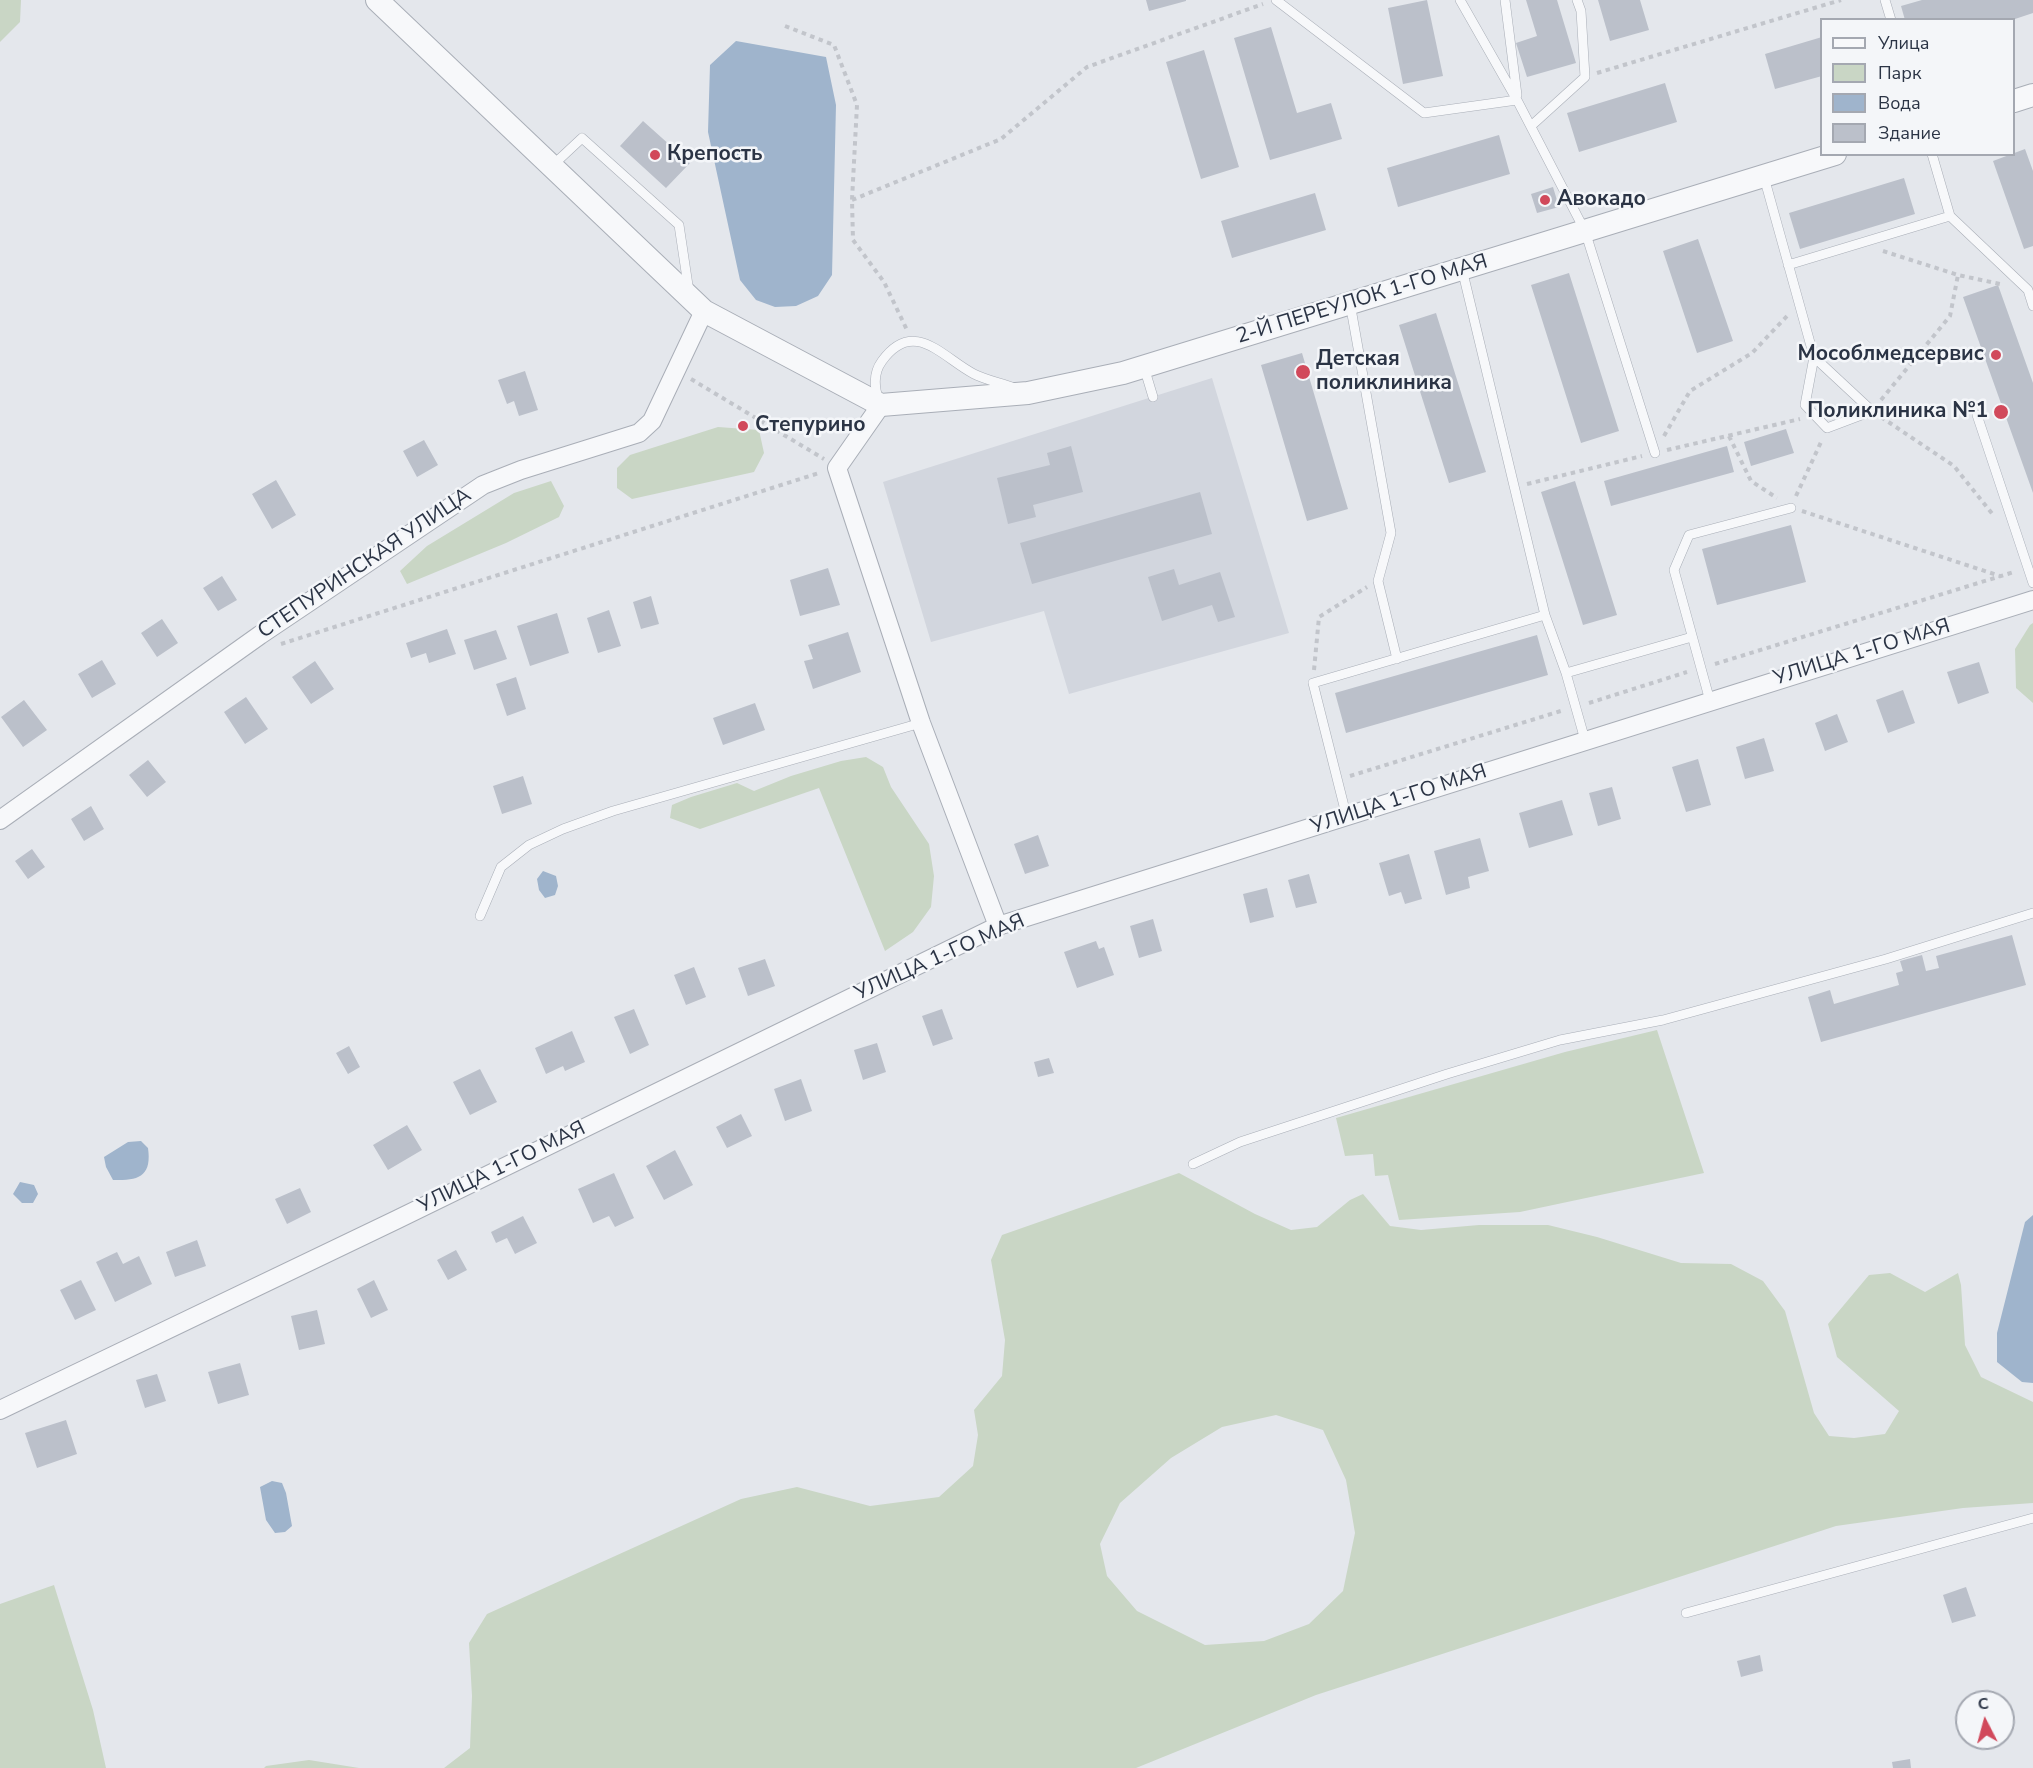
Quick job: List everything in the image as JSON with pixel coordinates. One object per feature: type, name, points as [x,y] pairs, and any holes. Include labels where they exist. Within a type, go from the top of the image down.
[{"type":"street","points":[[377,0],[697,304],[880,405],[837,468],[921,723],[998,926]]},
{"type":"street","points":[[2015,100],[2033,95]]},
{"type":"street","name":"2-Й ПЕРЕУЛОК 1-ГО МАЯ","points":[[880,405],[1028,393],[1144,367],[1829,156]]},
{"type":"street","name":"СТЕПУРИНСКАЯ УЛИЦА","points":[[0,820],[261,635],[483,485],[521,470],[639,432],[652,421],[676,370],[697,304]]},
{"type":"street","name":"УЛИЦА 1-ГО МАЯ","points":[[0,1410],[396,1220],[998,926],[1347,818],[1585,740],[2033,600]]},
{"type":"lane","points":[[1276,0],[1424,113],[1517,100]]},
{"type":"lane","points":[[1460,0],[1517,100],[1585,231],[1655,453]]},
{"type":"lane","points":[[1505,0],[1517,100]]},
{"type":"lane","points":[[1531,126],[1585,77],[1581,11],[1577,0]]},
{"type":"lane","points":[[1885,0],[1890,18]]},
{"type":"lane","points":[[552,166],[582,138],[679,225],[697,304]]},
{"type":"lane","points":[[1933,156],[1950,216],[2028,290],[2033,306]]},
{"type":"lane","points":[[1764,177],[1814,357],[1804,405],[1827,428],[1872,411],[1814,357]]},
{"type":"lane","points":[[1788,265],[1950,216]]},
{"type":"lane","points":[[1462,269],[1545,615],[1566,673],[1585,740]]},
{"type":"lane","points":[[1350,303],[1391,533],[1378,581],[1397,659]]},
{"type":"lane","points":[[880,405],[875,385],[879,365],[887,354],[899,345],[912,342],[926,342],[975,374],[1028,393]]},
{"type":"lane","points":[[1144,367],[1153,397]]},
{"type":"lane","points":[[1977,415],[2033,583]]},
{"type":"lane","points":[[1710,701],[1674,570],[1689,535],[1791,508]]},
{"type":"lane","points":[[1347,818],[1313,683],[1545,615]]},
{"type":"lane","points":[[1566,673],[1692,638]]},
{"type":"lane","points":[[480,916],[501,867],[529,845],[563,829],[613,811],[921,723]]},
{"type":"lane","points":[[1193,1164],[1240,1142],[1458,1070],[1560,1040],[1663,1020],[1886,959],[2033,913]]},
{"type":"lane","points":[[1686,1613],[2033,1518]]},
{"type":"path","points":[[852,200],[1001,139],[1087,67],[1276,0]]},
{"type":"path","points":[[1585,77],[1841,0]]},
{"type":"path","points":[[785,26],[834,45],[857,105],[852,200],[853,240],[884,282],[912,342]]},
{"type":"path","points":[[1859,243],[1958,275],[2028,290]]},
{"type":"path","points":[[1958,275],[1950,316],[1872,411],[1954,466],[1996,519]]},
{"type":"path","points":[[1655,453],[1690,391],[1752,353],[1799,304]]},
{"type":"path","points":[[676,370],[837,468]]},
{"type":"path","points":[[1791,508],[1827,428]]},
{"type":"path","points":[[1730,436],[1750,481],[1791,508],[2001,576]]},
{"type":"path","points":[[261,635],[282,645],[837,468]]},
{"type":"path","points":[[1313,683],[1319,616],[1378,581]]},
{"type":"shaded area","points":[[1212,378],[1289,633],[1069,694],[1044,611],[931,642],[883,482]]},
{"type":"green space","points":[[0,0],[21,0],[20,22],[0,42]]},
{"type":"green space","points":[[718,427],[759,430],[764,453],[754,472],[632,499],[617,488],[617,468],[630,455]]},
{"type":"green space","points":[[551,481],[564,506],[559,517],[506,543],[407,584],[400,571],[427,546],[514,493]]},
{"type":"green space","points":[[2033,623],[2033,703],[2016,688],[2015,649]]},
{"type":"green space","points":[[866,757],[883,767],[891,787],[929,844],[934,876],[931,907],[913,932],[885,951],[819,788],[700,829],[670,818],[672,805],[691,797],[737,783],[754,791],[791,776],[841,761]]},
{"type":"green space","points":[[1657,1030],[1704,1173],[1520,1212],[1399,1220],[1388,1175],[1375,1176],[1373,1154],[1345,1156],[1336,1118],[1565,1052]]},
{"type":"green space","points":[[1179,1173],[1255,1214],[1291,1230],[1317,1227],[1350,1200],[1363,1194],[1390,1226],[1421,1230],[1479,1225],[1548,1225],[1597,1237],[1681,1263],[1731,1264],[1763,1281],[1785,1311],[1814,1413],[1829,1436],[1854,1438],[1885,1434],[1899,1411],[1837,1357],[1828,1324],[1869,1275],[1890,1273],[1925,1292],[1958,1273],[1961,1285],[1965,1345],[1981,1377],[2033,1402],[2033,1503],[1963,1508],[1836,1526],[1316,1695],[1136,1768],[444,1768],[470,1748],[472,1696],[469,1643],[487,1614],[741,1499],[797,1487],[870,1506],[939,1497],[973,1466],[978,1435],[974,1410],[1002,1376],[1005,1340],[991,1260],[1002,1235]],"holes":[[[1276,1415],[1323,1430],[1346,1480],[1355,1533],[1343,1591],[1309,1624],[1264,1641],[1205,1645],[1137,1611],[1107,1576],[1100,1544],[1120,1503],[1171,1458],[1222,1427]]]},
{"type":"green space","points":[[54,1585],[93,1710],[106,1768],[0,1768],[0,1604]]},
{"type":"green space","points":[[309,1760],[359,1768],[264,1768]]},
{"type":"water","points":[[736,41],[826,57],[836,105],[832,275],[818,296],[796,306],[775,307],[756,300],[740,280],[708,132],[710,65]]},
{"type":"water","points":[[543,871],[556,876],[558,886],[555,895],[545,898],[539,890],[537,879]]},
{"type":"water","points":[[141,1141],[148,1148],[146,1171],[137,1178],[113,1180],[104,1157],[128,1142]]},
{"type":"water","points":[[20,1182],[34,1185],[38,1194],[33,1203],[22,1203],[13,1194]]},
{"type":"water","points":[[2033,1215],[2033,1383],[2022,1382],[1997,1362],[1997,1333],[2025,1222]]},
{"type":"water","points":[[272,1481],[282,1483],[286,1493],[292,1526],[285,1532],[275,1533],[266,1520],[260,1487]]},
{"type":"building","points":[[1146,0],[1186,0],[1186,1],[1149,11]]},
{"type":"building","points":[[1427,0],[1443,76],[1403,84],[1388,8]]},
{"type":"building","points":[[1526,0],[1557,0],[1576,63],[1527,77],[1516,43],[1537,36]]},
{"type":"building","points":[[1598,0],[1640,0],[1649,30],[1610,41]]},
{"type":"building","points":[[1922,0],[2033,0],[2033,13],[2015,19],[1904,18],[1901,6]]},
{"type":"building","points":[[1271,27],[1297,113],[1331,103],[1342,139],[1270,160],[1234,38]]},
{"type":"building","points":[[1820,38],[1820,77],[1775,89],[1765,54]]},
{"type":"building","points":[[1204,50],[1239,167],[1201,179],[1166,62]]},
{"type":"building","points":[[1665,83],[1677,122],[1579,152],[1567,113]]},
{"type":"building","name":"Крепость","points":[[643,121],[690,163],[666,188],[620,146]]},
{"type":"building","points":[[1499,135],[1510,174],[1398,207],[1387,168]]},
{"type":"building","points":[[2025,149],[2033,171],[2033,246],[2024,249],[1993,161],[2006,156],[2015,156],[2015,153]]},
{"type":"building","points":[[1904,178],[1915,214],[1800,249],[1789,213]]},
{"type":"building","points":[[1553,187],[1559,207],[1537,213],[1531,194]]},
{"type":"building","points":[[1315,193],[1326,230],[1232,258],[1221,221]]},
{"type":"building","points":[[1698,239],[1733,341],[1697,353],[1663,251]]},
{"type":"building","points":[[1569,273],[1619,431],[1581,443],[1531,285]]},
{"type":"building","points":[[1998,285],[2033,383],[2033,493],[1963,297]]},
{"type":"building","points":[[1436,313],[1486,472],[1449,483],[1399,325]]},
{"type":"building","points":[[1302,353],[1348,509],[1307,521],[1261,365]]},
{"type":"building","points":[[525,371],[538,410],[519,416],[514,401],[507,404],[498,380]]},
{"type":"building","points":[[1786,429],[1794,453],[1751,466],[1744,442]]},
{"type":"building","points":[[424,440],[438,465],[417,477],[403,451]]},
{"type":"building","points":[[1071,446],[1083,492],[1033,505],[1036,517],[1008,524],[997,478],[1050,465],[1047,453]]},
{"type":"building","points":[[1727,446],[1734,472],[1611,506],[1604,481]]},
{"type":"building","points":[[276,480],[296,515],[272,529],[252,494]]},
{"type":"building","points":[[1575,481],[1617,615],[1583,625],[1541,492]]},
{"type":"building","points":[[1200,492],[1212,534],[1032,584],[1020,543]]},
{"type":"building","points":[[1791,525],[1806,582],[1717,605],[1702,549]]},
{"type":"building","points":[[828,568],[840,605],[800,616],[790,580]]},
{"type":"building","points":[[1174,569],[1179,585],[1220,572],[1235,617],[1218,622],[1212,605],[1162,621],[1148,577]]},
{"type":"building","points":[[222,576],[237,600],[218,611],[203,588]]},
{"type":"building","points":[[651,596],[659,624],[641,629],[633,602]]},
{"type":"building","points":[[609,610],[621,646],[598,653],[587,618]]},
{"type":"building","points":[[557,613],[569,653],[530,666],[517,626]]},
{"type":"building","points":[[162,619],[178,643],[157,657],[141,633]]},
{"type":"building","points":[[447,629],[456,654],[429,663],[426,653],[411,658],[406,643]]},
{"type":"building","points":[[496,630],[507,659],[474,670],[464,640]]},
{"type":"building","points":[[848,632],[861,672],[813,689],[804,661],[813,659],[808,645]]},
{"type":"building","points":[[1537,635],[1548,675],[1346,733],[1335,693]]},
{"type":"building","points":[[102,660],[116,684],[92,698],[78,674]]},
{"type":"building","points":[[315,661],[334,689],[311,704],[292,677]]},
{"type":"building","points":[[1979,662],[1989,693],[1958,704],[1947,672]]},
{"type":"building","points":[[516,677],[526,709],[507,716],[496,684]]},
{"type":"building","points":[[1903,690],[1915,723],[1888,733],[1876,700]]},
{"type":"building","points":[[246,697],[268,729],[245,744],[224,712]]},
{"type":"building","points":[[24,700],[47,730],[23,747],[1,717]]},
{"type":"building","points":[[755,703],[765,730],[723,745],[713,718]]},
{"type":"building","points":[[1837,714],[1848,742],[1825,751],[1815,723]]},
{"type":"building","points":[[1764,738],[1774,771],[1745,779],[1736,747]]},
{"type":"building","points":[[1698,759],[1711,805],[1686,812],[1672,767]]},
{"type":"building","points":[[148,760],[166,782],[147,797],[129,775]]},
{"type":"building","points":[[523,776],[532,804],[502,814],[493,786]]},
{"type":"building","points":[[1612,787],[1621,819],[1598,826],[1589,793]]},
{"type":"building","points":[[1562,800],[1573,835],[1529,848],[1519,813]]},
{"type":"building","points":[[91,806],[104,829],[84,841],[71,819]]},
{"type":"building","points":[[1038,835],[1049,866],[1025,874],[1014,844]]},
{"type":"building","points":[[1480,838],[1489,871],[1468,877],[1470,888],[1446,895],[1434,851]]},
{"type":"building","points":[[32,849],[45,867],[28,879],[15,861]]},
{"type":"building","points":[[1409,854],[1422,899],[1405,904],[1401,892],[1389,896],[1379,863]]},
{"type":"building","points":[[1309,874],[1317,903],[1296,908],[1288,880]]},
{"type":"building","points":[[1267,888],[1274,917],[1250,923],[1243,894]]},
{"type":"building","points":[[1153,919],[1162,951],[1139,958],[1130,926]]},
{"type":"building","points":[[2012,935],[2026,985],[1821,1042],[1808,997],[1830,990],[1834,1004],[1899,985],[1896,973],[1903,971],[1900,961],[1922,955],[1926,971],[1939,968],[1936,956]]},
{"type":"building","points":[[1096,941],[1099,949],[1104,947],[1114,975],[1077,988],[1064,952]]},
{"type":"building","points":[[765,959],[775,986],[748,996],[738,968]]},
{"type":"building","points":[[694,967],[706,997],[686,1005],[674,975]]},
{"type":"building","points":[[634,1009],[649,1045],[630,1054],[614,1017]]},
{"type":"building","points":[[942,1009],[953,1039],[933,1046],[922,1016]]},
{"type":"building","points":[[572,1031],[585,1062],[565,1071],[563,1066],[546,1074],[535,1048]]},
{"type":"building","points":[[877,1043],[886,1072],[863,1080],[854,1050]]},
{"type":"building","points":[[349,1046],[360,1067],[348,1074],[336,1053]]},
{"type":"building","points":[[1049,1058],[1054,1073],[1038,1077],[1034,1062]]},
{"type":"building","points":[[480,1069],[497,1102],[470,1115],[453,1082]]},
{"type":"building","points":[[801,1079],[812,1111],[785,1121],[774,1089]]},
{"type":"building","points":[[741,1114],[752,1136],[727,1148],[716,1127]]},
{"type":"building","points":[[407,1125],[422,1150],[388,1170],[373,1145]]},
{"type":"building","points":[[675,1150],[693,1185],[664,1200],[646,1166]]},
{"type":"building","points":[[614,1173],[634,1218],[615,1227],[609,1216],[593,1223],[578,1189]]},
{"type":"building","points":[[300,1188],[311,1212],[287,1224],[275,1199]]},
{"type":"building","points":[[523,1216],[537,1243],[515,1254],[507,1238],[496,1243],[491,1232]]},
{"type":"building","points":[[197,1240],[206,1266],[175,1277],[166,1252]]},
{"type":"building","points":[[456,1250],[467,1270],[448,1280],[437,1260]]},
{"type":"building","points":[[117,1252],[123,1264],[139,1256],[152,1284],[115,1302],[96,1262]]},
{"type":"building","points":[[81,1280],[96,1310],[75,1320],[60,1290]]},
{"type":"building","points":[[374,1280],[388,1310],[371,1318],[357,1289]]},
{"type":"building","points":[[317,1310],[325,1344],[299,1350],[291,1316]]},
{"type":"building","points":[[240,1363],[249,1395],[218,1404],[208,1372]]},
{"type":"building","points":[[157,1374],[166,1401],[145,1408],[136,1380]]},
{"type":"building","points":[[66,1420],[77,1454],[37,1468],[25,1433]]},
{"type":"building","points":[[1966,1587],[1976,1616],[1952,1623],[1943,1595]]},
{"type":"building","points":[[1760,1655],[1763,1671],[1741,1677],[1737,1661]]},
{"type":"building","points":[[1910,1759],[1911,1768],[1893,1768],[1892,1762]]},
{"type":"place","name":"Крепость","points":[[655,155]]},
{"type":"place","name":"Авокадо","points":[[1545,200]]},
{"type":"place","name":"Мособлмедсервис","points":[[1996,355]]},
{"type":"place","name":"Детская поликлиника","points":[[1303,372]]},
{"type":"place","name":"Поликлиника №1","points":[[2001,412]]},
{"type":"place","name":"Степурино","points":[[743,426]]}]
